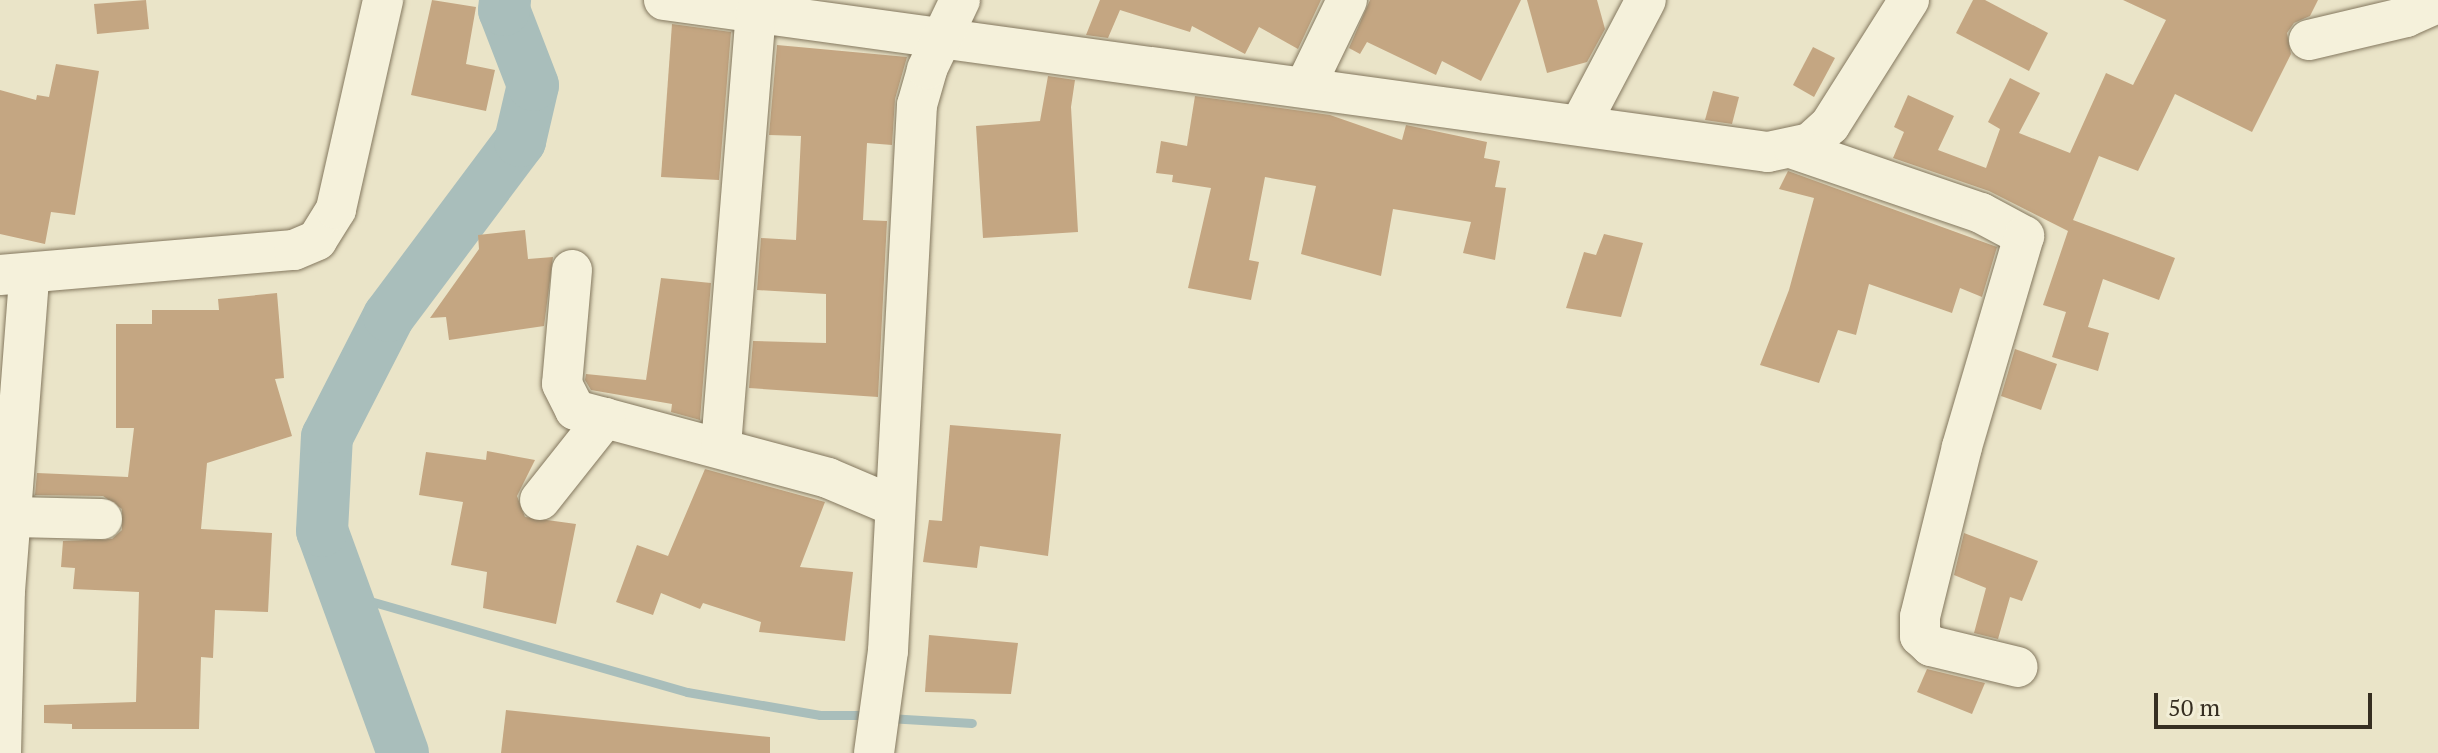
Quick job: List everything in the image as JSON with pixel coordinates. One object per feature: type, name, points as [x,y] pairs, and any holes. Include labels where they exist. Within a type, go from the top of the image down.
[{"type":"street","points":[[1,753],[15,275],[294,250],[317,240],[336,209],[383,0]]},
{"type":"street","points":[[664,0],[759,6],[940,42],[1306,85],[1724,148],[1794,149],[1981,213],[2024,236],[1962,447],[1920,636],[1931,646],[2018,667]]},
{"type":"street","points":[[877,729],[894,506],[917,105],[940,42],[960,0]]},
{"type":"street","points":[[1306,85],[1347,0]]},
{"type":"street","points":[[1580,125],[1646,0]]},
{"type":"street","points":[[1794,149],[1810,143],[1844,106],[1909,0]]},
{"type":"street","points":[[721,446],[759,6]]},
{"type":"street","points":[[2319,37],[2413,7]]},
{"type":"street","points":[[572,270],[563,394],[575,410],[721,446],[828,478],[894,506]]},
{"type":"street","points":[[540,500],[605,418]]},
{"type":"street","points":[[7,525],[102,519]]},
{"type":"building","points":[[146,0],[149,29],[97,34],[94,4]]},
{"type":"building","points":[[432,0],[476,7],[466,64],[495,70],[486,111],[411,95]]},
{"type":"building","points":[[1100,0],[1321,0],[1298,49],[1259,27],[1245,54],[1192,26],[1190,32],[1120,10],[1108,38],[1086,35]]},
{"type":"building","points":[[1370,0],[1521,0],[1481,81],[1442,61],[1436,75],[1367,42],[1360,54],[1349,48]]},
{"type":"building","points":[[1527,0],[1597,0],[1605,29],[1587,62],[1547,73]]},
{"type":"building","points":[[1973,0],[1985,0],[2048,33],[2029,71],[1956,33]]},
{"type":"building","points":[[2123,0],[2318,0],[2310,16],[2294,23],[2287,33],[2291,54],[2252,132],[2175,94],[2138,171],[2099,156],[2073,220],[2175,258],[2159,300],[2103,279],[2088,327],[2109,333],[2098,371],[2052,357],[2066,312],[2043,305],[2068,231],[1989,191],[1893,158],[1904,132],[1894,127],[1908,95],[1954,116],[1938,150],[1986,168],[2000,129],[1988,122],[2010,78],[2040,93],[2019,133],[2070,153],[2106,73],[2133,85],[2166,20]]},
{"type":"building","points":[[672,24],[731,32],[719,180],[661,177]]},
{"type":"building","points":[[777,45],[907,57],[895,99],[892,145],[867,143],[863,220],[887,221],[878,397],[749,388],[753,341],[826,343],[826,294],[757,290],[761,238],[796,240],[801,136],[769,135]]},
{"type":"building","points":[[1813,47],[1835,58],[1814,97],[1793,85]]},
{"type":"building","points":[[56,64],[99,71],[75,215],[51,212],[45,244],[0,234],[0,90],[36,100],[37,95],[49,97]]},
{"type":"building","points":[[1048,76],[1075,80],[1071,107],[1078,232],[983,238],[976,126],[1040,121]]},
{"type":"building","points":[[1713,91],[1739,97],[1732,124],[1705,120]]},
{"type":"building","points":[[1195,96],[1330,115],[1402,140],[1406,125],[1487,142],[1484,158],[1500,161],[1495,187],[1506,188],[1495,260],[1463,253],[1471,222],[1393,209],[1381,276],[1301,254],[1316,186],[1265,177],[1249,260],[1259,262],[1251,300],[1188,288],[1211,188],[1172,182],[1173,175],[1156,173],[1161,141],[1187,146]]},
{"type":"building","points":[[1788,171],[1997,247],[1982,297],[1960,288],[1952,313],[1869,284],[1856,335],[1838,330],[1819,383],[1760,365],[1789,290],[1814,198],[1779,189]]},
{"type":"building","points":[[525,230],[528,259],[553,257],[544,326],[449,340],[446,317],[430,318],[479,249],[478,235]]},
{"type":"building","points":[[1604,234],[1643,243],[1621,317],[1566,308],[1584,252],[1596,255]]},
{"type":"building","points":[[661,278],[711,283],[700,420],[671,412],[672,404],[591,390],[585,380],[586,374],[646,380]]},
{"type":"building","points":[[277,293],[284,378],[275,379],[292,436],[207,463],[201,529],[272,533],[268,612],[215,610],[213,658],[201,657],[199,729],[72,729],[72,724],[44,723],[44,705],[136,702],[139,592],[73,589],[75,568],[61,567],[63,541],[112,539],[122,530],[122,509],[103,496],[35,495],[37,473],[128,477],[134,428],[116,428],[116,324],[152,324],[152,310],[219,310],[218,299]]},
{"type":"building","points":[[2015,349],[2057,364],[2041,410],[2001,396]]},
{"type":"building","points":[[950,425],[1061,434],[1048,556],[980,546],[977,568],[923,562],[929,520],[942,521]]},
{"type":"building","points":[[487,451],[535,460],[517,496],[525,517],[576,524],[556,624],[483,608],[487,572],[451,565],[463,502],[419,495],[426,452],[486,460]]},
{"type":"building","points":[[705,469],[825,502],[800,567],[853,572],[845,641],[759,632],[761,622],[703,603],[700,609],[661,593],[653,615],[616,602],[637,545],[668,556]]},
{"type":"building","points":[[1964,533],[2038,561],[2022,601],[2010,597],[1998,639],[1974,633],[1986,588],[1954,575]]},
{"type":"building","points":[[929,635],[1018,643],[1011,694],[925,692]]},
{"type":"building","points":[[1927,669],[1985,683],[1972,714],[1917,692]]},
{"type":"building","points":[[506,710],[770,737],[770,753],[501,753]]},
{"type":"waterway","points":[[403,753],[322,531],[327,437],[389,316],[520,141],[533,85],[504,10],[505,0]]},
{"type":"waterway","points":[[342,593],[687,692],[820,715],[870,715]]},
{"type":"waterway","points":[[888,718],[972,723]]}]
